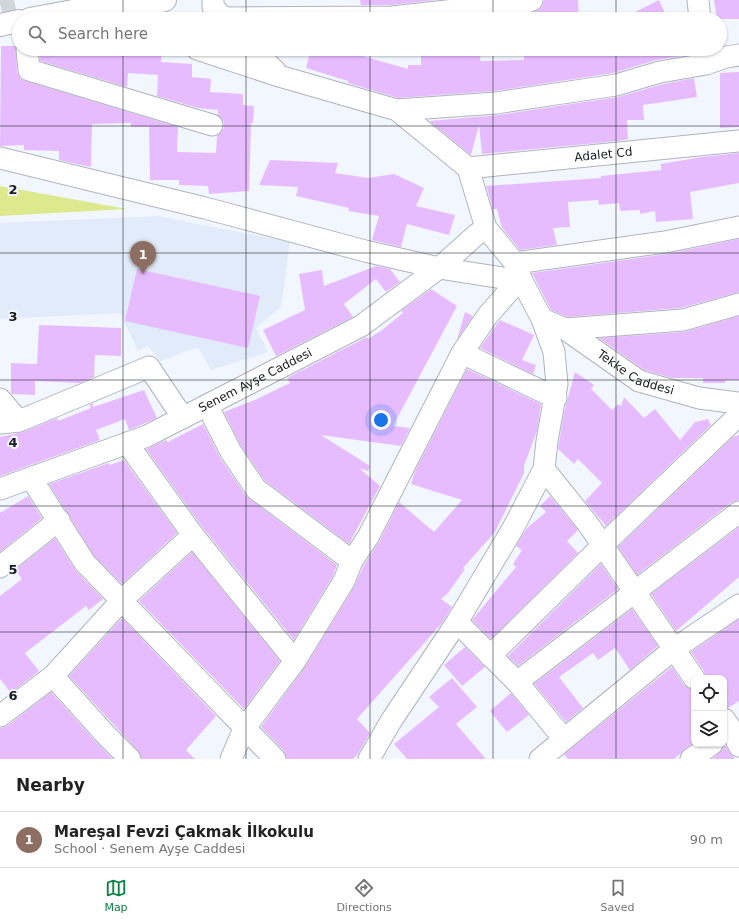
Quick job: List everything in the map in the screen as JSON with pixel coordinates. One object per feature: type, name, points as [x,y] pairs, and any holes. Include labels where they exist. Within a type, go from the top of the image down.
[{"type":"main road","points":[[47,0],[73,11]]},
{"type":"main road","points":[[68,12],[151,4],[165,0]]},
{"type":"main road","points":[[0,26],[12,23]]},
{"type":"street","points":[[213,0],[213,6],[218,12]]},
{"type":"street","points":[[437,12],[527,2],[532,0]]},
{"type":"street","points":[[698,0],[699,12]]},
{"type":"street","points":[[218,56],[279,76],[397,110],[496,103],[616,85],[705,57],[726,57],[739,54]]},
{"type":"street","points":[[28,56],[29,70],[212,125]]},
{"type":"street","points":[[260,56],[279,76]]},
{"type":"street","points":[[370,759],[391,722],[457,622],[512,530],[544,469],[547,441],[556,398],[557,384],[554,352],[542,319],[518,275],[486,228],[468,168],[397,110]]},
{"type":"street","name":"Adalet Cd","points":[[468,168],[739,141]]},
{"type":"street","points":[[0,158],[205,208],[366,251],[440,268],[518,275],[665,242],[739,228]]},
{"type":"street","name":"Senem Ayşe Caddesi","points":[[0,489],[147,436],[361,326],[440,268],[476,235],[486,228]]},
{"type":"street","points":[[231,759],[244,729],[294,661],[344,580],[352,561],[368,537],[462,353],[518,275]]},
{"type":"street","points":[[565,329],[683,320],[739,304]]},
{"type":"street","name":"Tekke Caddesi","points":[[542,319],[565,329],[639,381],[699,398],[739,404]]},
{"type":"street","points":[[462,353],[556,398]]},
{"type":"street","points":[[0,399],[10,422],[149,367],[183,418]]},
{"type":"street","points":[[207,405],[231,452],[256,489],[352,561]]},
{"type":"street","points":[[490,656],[739,414]]},
{"type":"street","points":[[127,443],[193,535],[294,661]]},
{"type":"street","points":[[544,469],[588,524],[692,675]]},
{"type":"street","points":[[31,478],[85,563],[244,729],[275,759]]},
{"type":"street","points":[[517,682],[739,512]]},
{"type":"street","points":[[0,567],[58,520]]},
{"type":"street","points":[[0,716],[52,676],[122,600],[193,535]]},
{"type":"street","points":[[540,759],[674,649],[739,606]]},
{"type":"street","points":[[457,622],[517,682],[564,739]]},
{"type":"street","points":[[52,676],[130,759]]},
{"type":"street","points":[[691,759],[708,747]]},
{"type":"shaded area","points":[[157,216],[290,242],[281,307],[256,328],[268,352],[211,370],[198,347],[160,361],[148,346],[138,351],[120,313],[0,319],[0,223]]},
{"type":"green space","points":[[0,186],[127,209],[0,216]]},
{"type":"building","points":[[360,0],[436,0],[391,5],[361,5]]},
{"type":"building","points":[[544,0],[578,0],[579,12],[533,12],[542,7]]},
{"type":"building","points":[[659,0],[665,12],[635,12]]},
{"type":"building","points":[[714,0],[739,0],[739,19],[727,19],[727,12],[716,12]]},
{"type":"building","points":[[1,46],[12,46],[12,56],[16,56],[17,72],[20,78],[26,81],[178,127],[177,152],[216,153],[217,136],[224,128],[224,122],[218,115],[218,110],[198,108],[157,96],[158,75],[128,73],[127,87],[40,61],[40,56],[161,56],[161,62],[192,64],[192,77],[211,79],[210,92],[243,94],[243,105],[254,106],[253,123],[251,123],[249,191],[209,194],[208,186],[179,185],[179,180],[150,180],[149,127],[131,127],[131,123],[92,124],[91,167],[59,160],[59,151],[24,150],[24,145],[0,146]]},
{"type":"building","points":[[309,56],[362,56],[408,69],[408,65],[421,65],[421,56],[480,56],[480,61],[524,60],[524,56],[680,56],[657,60],[613,73],[495,91],[398,98],[348,83],[348,81],[306,68]]},
{"type":"building","points":[[739,72],[739,127],[720,128],[720,73]]},
{"type":"building","points":[[694,78],[697,97],[643,105],[644,120],[627,120],[628,139],[618,141],[482,154],[479,125],[471,155],[429,121],[498,115],[618,97],[663,84]]},
{"type":"building","points":[[739,153],[739,183],[690,192],[693,219],[656,222],[655,211],[640,214],[640,210],[620,211],[619,203],[599,205],[598,200],[568,202],[570,227],[553,228],[557,245],[520,250],[502,228],[497,209],[493,209],[486,186],[601,178],[601,176],[661,170],[661,164],[702,157]]},
{"type":"building","points":[[270,160],[338,163],[335,173],[368,178],[394,174],[424,188],[416,206],[455,215],[449,235],[407,224],[401,247],[372,240],[379,216],[348,211],[349,208],[296,196],[298,187],[259,185]]},
{"type":"building","points":[[739,239],[739,292],[681,308],[567,317],[551,310],[532,273],[667,254]]},
{"type":"building","points":[[376,266],[390,269],[400,282],[386,292],[376,279],[344,304],[353,317],[276,356],[263,330],[305,310],[299,274],[322,270],[324,286]]},
{"type":"building","points":[[137,269],[260,296],[248,348],[125,321]]},
{"type":"building","points":[[431,289],[457,306],[393,426],[410,428],[401,446],[321,435],[370,466],[368,471],[359,468],[380,486],[349,544],[265,481],[241,446],[224,412],[257,399],[290,383],[287,378],[367,337],[368,339],[382,330],[403,313],[401,311]]},
{"type":"building","points":[[465,312],[473,316],[457,340]]},
{"type":"building","points":[[739,316],[739,380],[725,380],[725,383],[703,383],[703,378],[672,378],[644,370],[599,338],[684,332]]},
{"type":"building","points":[[500,320],[534,335],[522,360],[536,365],[533,374],[480,348]]},
{"type":"building","points":[[39,325],[121,328],[121,356],[95,355],[94,377],[80,383],[35,381],[35,395],[11,394],[11,363],[37,364]]},
{"type":"building","points":[[467,369],[541,404],[537,431],[524,466],[524,473],[495,532],[463,568],[465,569],[448,593],[441,599],[452,607],[442,623],[357,719],[370,733],[358,754],[353,759],[287,759],[284,751],[261,727],[305,667],[354,587],[363,567],[379,542],[399,502],[434,532],[462,500],[411,484],[415,471]]},
{"type":"building","points":[[575,372],[594,385],[591,389],[612,410],[618,404],[621,406],[624,397],[644,418],[655,409],[680,440],[695,422],[708,419],[711,425],[606,526],[585,501],[602,483],[578,459],[574,464],[558,449],[564,412]]},
{"type":"building","points":[[144,390],[157,418],[129,430],[125,419],[96,430],[100,440],[0,476],[0,437],[23,432],[57,418],[58,421],[91,408],[89,405],[93,403],[93,407]]},
{"type":"building","points":[[203,424],[221,459],[246,496],[337,565],[333,576],[294,640],[203,528],[146,449],[166,440],[168,442]]},
{"type":"building","points":[[739,435],[739,500],[732,502],[637,575],[618,547],[733,437]]},
{"type":"building","points":[[124,460],[177,533],[122,584],[94,556],[49,484],[109,463],[110,465]]},
{"type":"building","points":[[28,496],[42,518],[0,552],[0,513]]},
{"type":"building","points":[[550,496],[578,530],[567,541],[578,553],[491,639],[472,620],[516,567],[513,564],[522,550],[516,546],[527,528],[546,512],[540,506]]},
{"type":"building","points":[[739,527],[739,577],[676,631],[651,594]]},
{"type":"building","points":[[55,538],[76,571],[103,599],[89,610],[86,606],[25,653],[39,671],[11,693],[0,679],[0,596],[22,579],[15,570]]},
{"type":"building","points":[[192,552],[280,661],[244,709],[139,601]]},
{"type":"building","points":[[601,564],[618,589],[518,666],[508,656]]},
{"type":"building","points":[[632,609],[658,646],[630,670],[615,648],[598,660],[593,653],[559,677],[583,708],[566,722],[534,684]]},
{"type":"building","points":[[122,618],[216,716],[186,750],[195,759],[142,759],[138,751],[69,676]]},
{"type":"building","points":[[739,619],[739,701],[727,708],[727,675],[705,675],[691,652]]},
{"type":"building","points":[[465,647],[485,667],[462,686],[444,665]]},
{"type":"building","points":[[672,667],[684,685],[691,688],[691,745],[674,759],[568,759],[564,754]]},
{"type":"building","points":[[452,678],[477,707],[456,724],[486,759],[407,759],[394,744],[439,707],[429,697]]},
{"type":"building","points":[[51,692],[113,759],[0,759],[0,728],[7,726]]},
{"type":"building","points":[[511,693],[529,715],[507,732],[490,711]]},
{"type":"building","points":[[723,747],[726,747],[735,759],[712,759]]},
{"type":"tunnel","points":[[0,3],[14,0]]},
{"type":"place","name":"Mareşal Fevzi Çakmak İlkokulu","points":[[143,274]]}]
